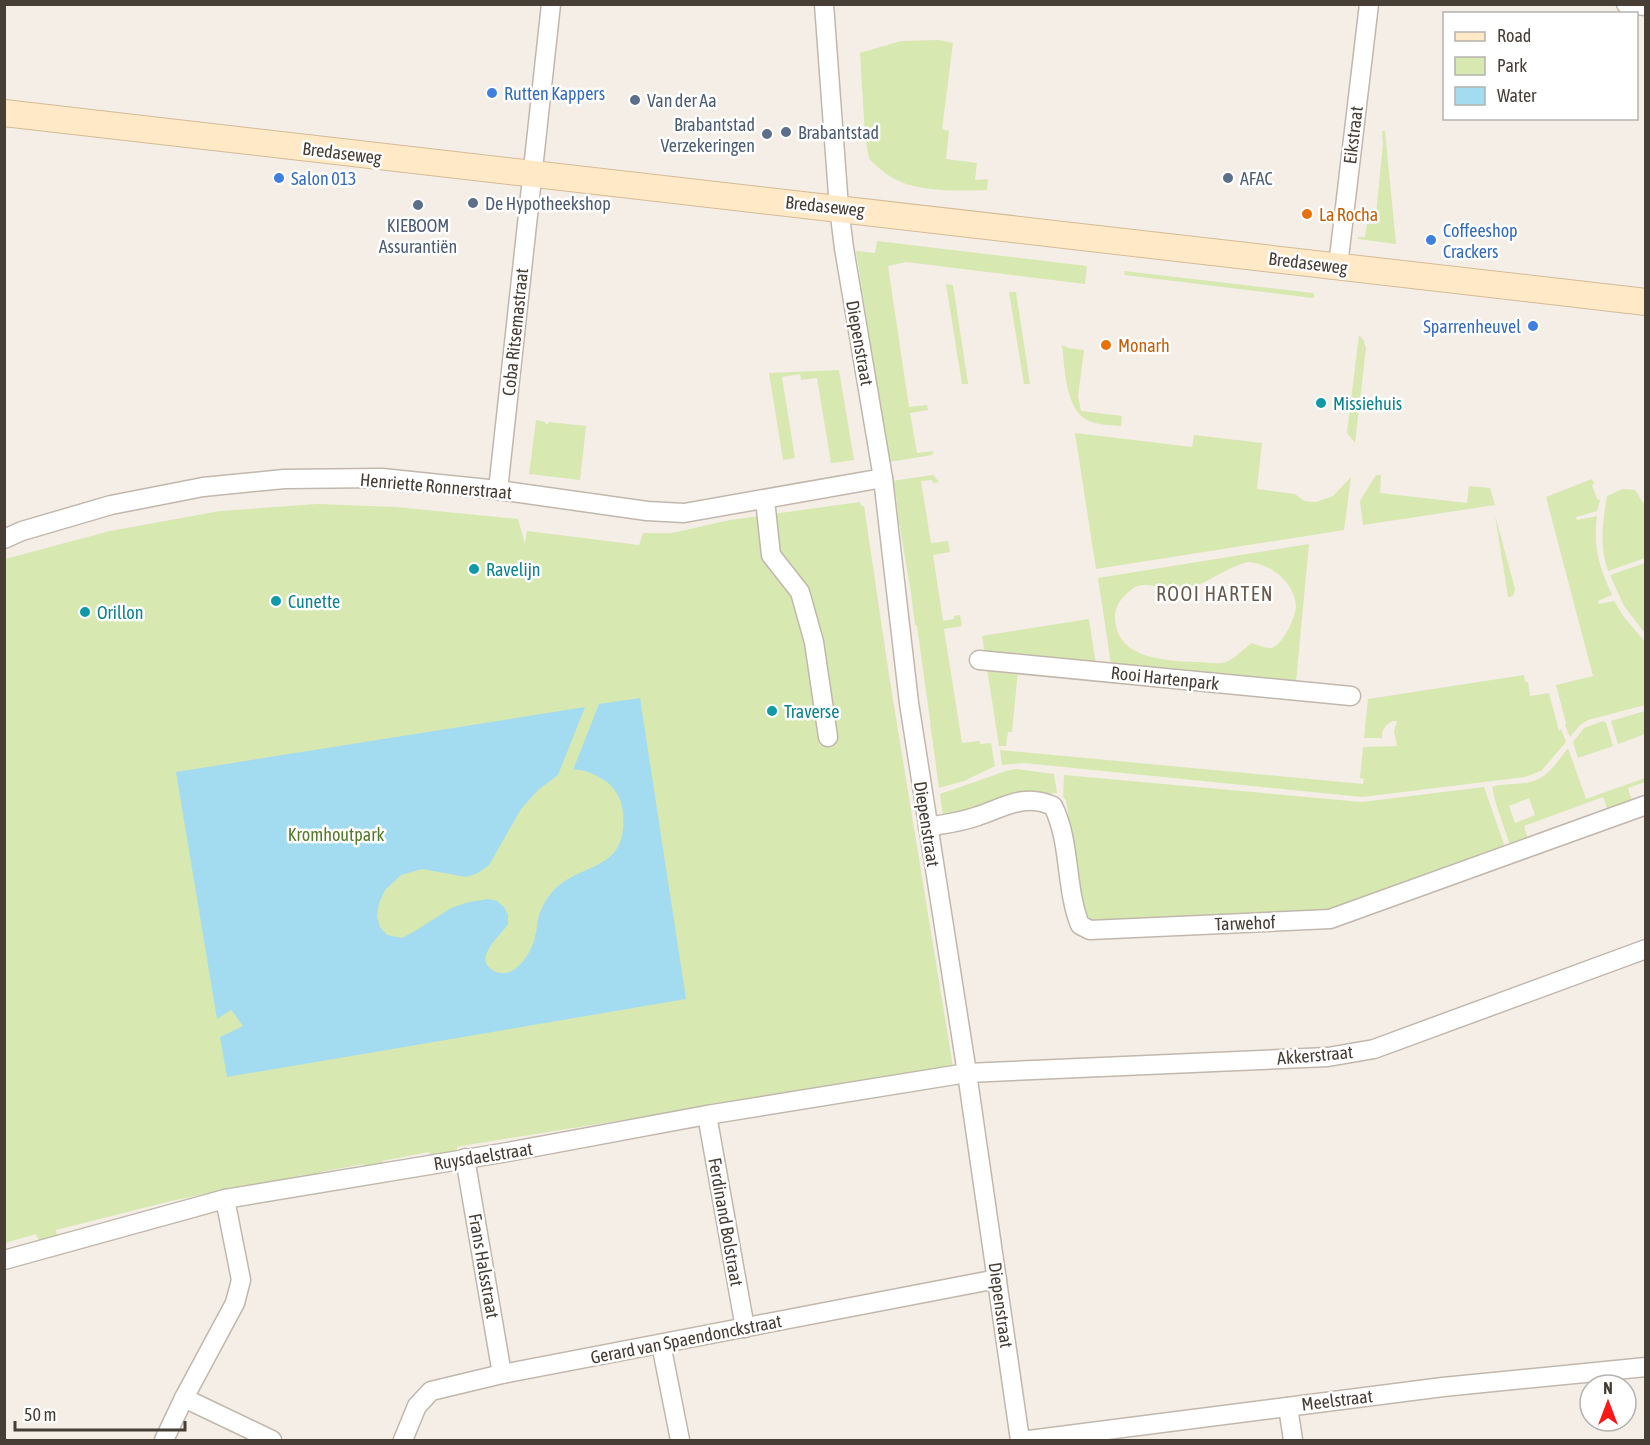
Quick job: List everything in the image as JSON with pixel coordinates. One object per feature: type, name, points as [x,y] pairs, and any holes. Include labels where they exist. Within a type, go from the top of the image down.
[{"type":"street","name":"Coba Ritsemastraat","points":[[498,490],[551,4]]},
{"type":"street","name":"Diepenstraat","points":[[824,4],[838,208],[883,478],[909,703],[1020,1440]]},
{"type":"street","name":"Eikstraat","points":[[1338,266],[1369,4]]},
{"type":"street","points":[[1626,4],[1646,6]]},
{"type":"street","name":"Bredaseweg","points":[[4,113],[1646,302]]},
{"type":"street","name":"Henriette Ronnerstraat","points":[[4,539],[22,531],[111,506],[203,487],[284,479],[382,478],[498,490],[647,512],[684,513],[883,478]]},
{"type":"street","points":[[765,500],[771,555],[800,592],[814,642],[828,737]]},
{"type":"street","name":"Rooi Hartenpark","points":[[979,660],[1351,696]]},
{"type":"street","name":"Tarwehof","points":[[928,827],[977,816],[1006,804],[1040,800],[1053,806],[1060,820],[1070,889],[1077,916],[1080,925],[1090,930],[1330,919],[1646,805]]},
{"type":"street","name":"Akkerstraat","points":[[966,1073],[1328,1057],[1374,1049],[1646,950]]},
{"type":"street","name":"Ruysdaelstraat","points":[[4,1260],[225,1199],[508,1152],[706,1115],[966,1073]]},
{"type":"street","name":"Ferdinand Bolstraat","points":[[706,1115],[745,1328]]},
{"type":"street","name":"Frans Halsstraat","points":[[465,1158],[502,1374]]},
{"type":"street","points":[[164,1440],[234,1303],[241,1280],[225,1199]]},
{"type":"street","name":"Gerard van Spaendonckstraat","points":[[403,1440],[417,1406],[431,1391],[502,1374],[997,1279]]},
{"type":"street","points":[[661,1344],[680,1440]]},
{"type":"street","name":"Meelstraat","points":[[1029,1440],[1443,1387],[1646,1367]]},
{"type":"street","points":[[184,1398],[272,1440]]},
{"type":"street","points":[[1288,1407],[1293,1440]]},
{"type":"green space","points":[[939,40],[953,43],[942,129],[949,131],[946,159],[977,163],[975,180],[988,179],[987,190],[942,190],[908,185],[883,172],[869,159],[865,136],[860,53],[901,41]]},
{"type":"green space","points":[[1382,131],[1385,131],[1396,244],[1358,239],[1358,237],[1365,237],[1367,224],[1375,224],[1383,144]]},
{"type":"green space","points":[[877,241],[1087,266],[1085,284],[906,262],[888,266],[909,407],[927,405],[928,410],[910,413],[917,453],[934,451],[932,455],[889,462],[856,251],[875,253]]},
{"type":"green space","points":[[1124,271],[1313,293],[1315,296],[1313,298],[1125,275]]},
{"type":"green space","points":[[946,284],[953,285],[968,384],[962,384]]},
{"type":"green space","points":[[1009,292],[1016,292],[1030,384],[1024,384]]},
{"type":"green space","points":[[1359,335],[1366,348],[1355,443],[1347,433]]},
{"type":"green space","points":[[1062,345],[1084,350],[1078,396],[1081,411],[1122,416],[1121,426],[1089,421],[1075,408],[1068,388]]},
{"type":"green space","points":[[839,370],[854,460],[831,463],[817,378],[801,380],[800,374],[782,377],[795,458],[783,460],[769,373]]},
{"type":"green space","points":[[536,420],[546,424],[549,422],[586,426],[580,480],[529,474]]},
{"type":"green space","points":[[1075,433],[1192,447],[1194,435],[1262,443],[1257,489],[1295,494],[1304,501],[1316,502],[1333,496],[1351,477],[1344,530],[1096,569]]},
{"type":"green space","points":[[933,475],[939,482],[921,481],[931,543],[948,541],[950,552],[933,555],[943,621],[960,615],[962,626],[944,629],[962,743],[980,741],[980,744],[991,743],[995,766],[964,781],[939,788],[917,626],[915,625],[892,481]]},
{"type":"green space","points":[[1376,475],[1381,475],[1380,493],[1467,503],[1469,486],[1490,488],[1495,505],[1363,525],[1360,501]]},
{"type":"green space","points":[[1592,479],[1597,499],[1600,500],[1597,511],[1576,517],[1577,520],[1597,516],[1598,557],[1612,595],[1598,601],[1599,604],[1614,601],[1645,642],[1645,705],[1588,720],[1580,725],[1570,737],[1556,685],[1593,676],[1546,497]]},
{"type":"green space","points":[[1623,489],[1635,490],[1645,506],[1645,558],[1608,571],[1603,543],[1607,496]]},
{"type":"green space","name":"Kromhoutpark","points":[[860,502],[861,506],[864,506],[953,1067],[467,1145],[457,1147],[457,1151],[430,1156],[429,1152],[382,1161],[382,1165],[365,1168],[364,1164],[320,1172],[320,1175],[303,1178],[302,1175],[210,1196],[209,1193],[171,1201],[56,1230],[57,1237],[39,1242],[36,1234],[5,1243],[5,559],[110,531],[220,511],[317,504],[396,507],[518,519],[525,544],[527,531],[639,545],[643,533],[672,533],[730,520]]},
{"type":"green space","points":[[1495,515],[1515,589],[1513,596],[1508,597]]},
{"type":"green space","points":[[1309,544],[1296,682],[1111,664],[1098,578]],"holes":[[[1248,562],[1273,570],[1280,576],[1295,598],[1296,606],[1291,624],[1275,647],[1268,648],[1252,643],[1222,663],[1173,661],[1159,659],[1134,650],[1118,633],[1116,610],[1122,598],[1132,589],[1144,585],[1174,591],[1181,590],[1198,585],[1239,565]]]},
{"type":"green space","points":[[1646,563],[1645,633],[1624,606],[1610,575]]},
{"type":"green space","points":[[1089,619],[1096,665],[985,654],[982,636]]},
{"type":"green space","points":[[987,668],[1018,670],[1012,732],[1008,732],[1006,746],[999,746]]},
{"type":"green space","points":[[1524,675],[1525,682],[1528,682],[1530,696],[1549,693],[1559,731],[1561,729],[1566,742],[1541,771],[1525,777],[1362,797],[1024,763],[1002,765],[1000,750],[1363,784],[1364,779],[1360,778],[1363,747],[1397,746],[1394,731],[1397,721],[1386,726],[1382,732],[1382,738],[1364,738],[1368,699]]},
{"type":"green space","points":[[1645,711],[1645,734],[1618,744],[1611,721]]},
{"type":"green space","points":[[1603,721],[1606,723],[1613,746],[1578,758],[1573,742],[1584,728]]},
{"type":"green space","points":[[1568,748],[1586,799],[1645,778],[1645,782],[1628,788],[1633,804],[1609,813],[1603,797],[1524,826],[1529,842],[1511,848],[1492,787],[1525,783],[1542,777],[1552,769]],"holes":[[[1529,798],[1535,815],[1515,823],[1509,806]]]},
{"type":"green space","points":[[1016,769],[1054,774],[1057,793],[997,799],[973,809],[943,816],[940,794]]},
{"type":"green space","points":[[1064,775],[1362,802],[1484,787],[1506,850],[1339,907],[1323,910],[1090,920],[1084,913],[1066,800],[1063,797]]},
{"type":"water","points":[[640,698],[686,999],[227,1077],[220,1037],[243,1026],[230,1008],[231,1010],[217,1019],[176,772],[585,707],[558,775],[538,790],[521,809],[489,865],[478,873],[466,877],[422,869],[401,875],[385,890],[379,903],[377,917],[380,927],[387,935],[402,938],[451,908],[488,899],[497,901],[508,915],[508,924],[485,958],[491,969],[499,973],[506,973],[525,959],[533,944],[540,912],[553,891],[564,881],[600,863],[618,846],[623,832],[623,813],[616,792],[611,785],[595,775],[582,770],[573,770],[599,704]]},
{"type":"place","name":"Rutten Kappers","points":[[492,93]]},
{"type":"place","name":"Van der Aa","points":[[635,100]]},
{"type":"place","name":"Brabantstad","points":[[786,132]]},
{"type":"place","name":"Brabantstad Verzekeringen","points":[[767,134]]},
{"type":"place","name":"Salon 013","points":[[279,178]]},
{"type":"place","name":"AFAC","points":[[1228,178]]},
{"type":"place","name":"De Hypotheekshop","points":[[473,203]]},
{"type":"place","name":"KIEBOOM Assurantiën","points":[[418,205]]},
{"type":"place","name":"La Rocha","points":[[1307,214]]},
{"type":"place","name":"Coffeeshop Crackers","points":[[1431,240]]},
{"type":"place","name":"Sparrenheuvel","points":[[1533,326]]},
{"type":"place","name":"Monarh","points":[[1106,345]]},
{"type":"place","name":"Missiehuis","points":[[1321,403]]},
{"type":"place","name":"Ravelijn","points":[[474,569]]},
{"type":"place","name":"Cunette","points":[[276,601]]},
{"type":"place","name":"Orillon","points":[[85,612]]},
{"type":"place","name":"Traverse","points":[[772,711]]},
{"type":"district","name":"ROOI HARTEN","points":[[1215,593]]}]
